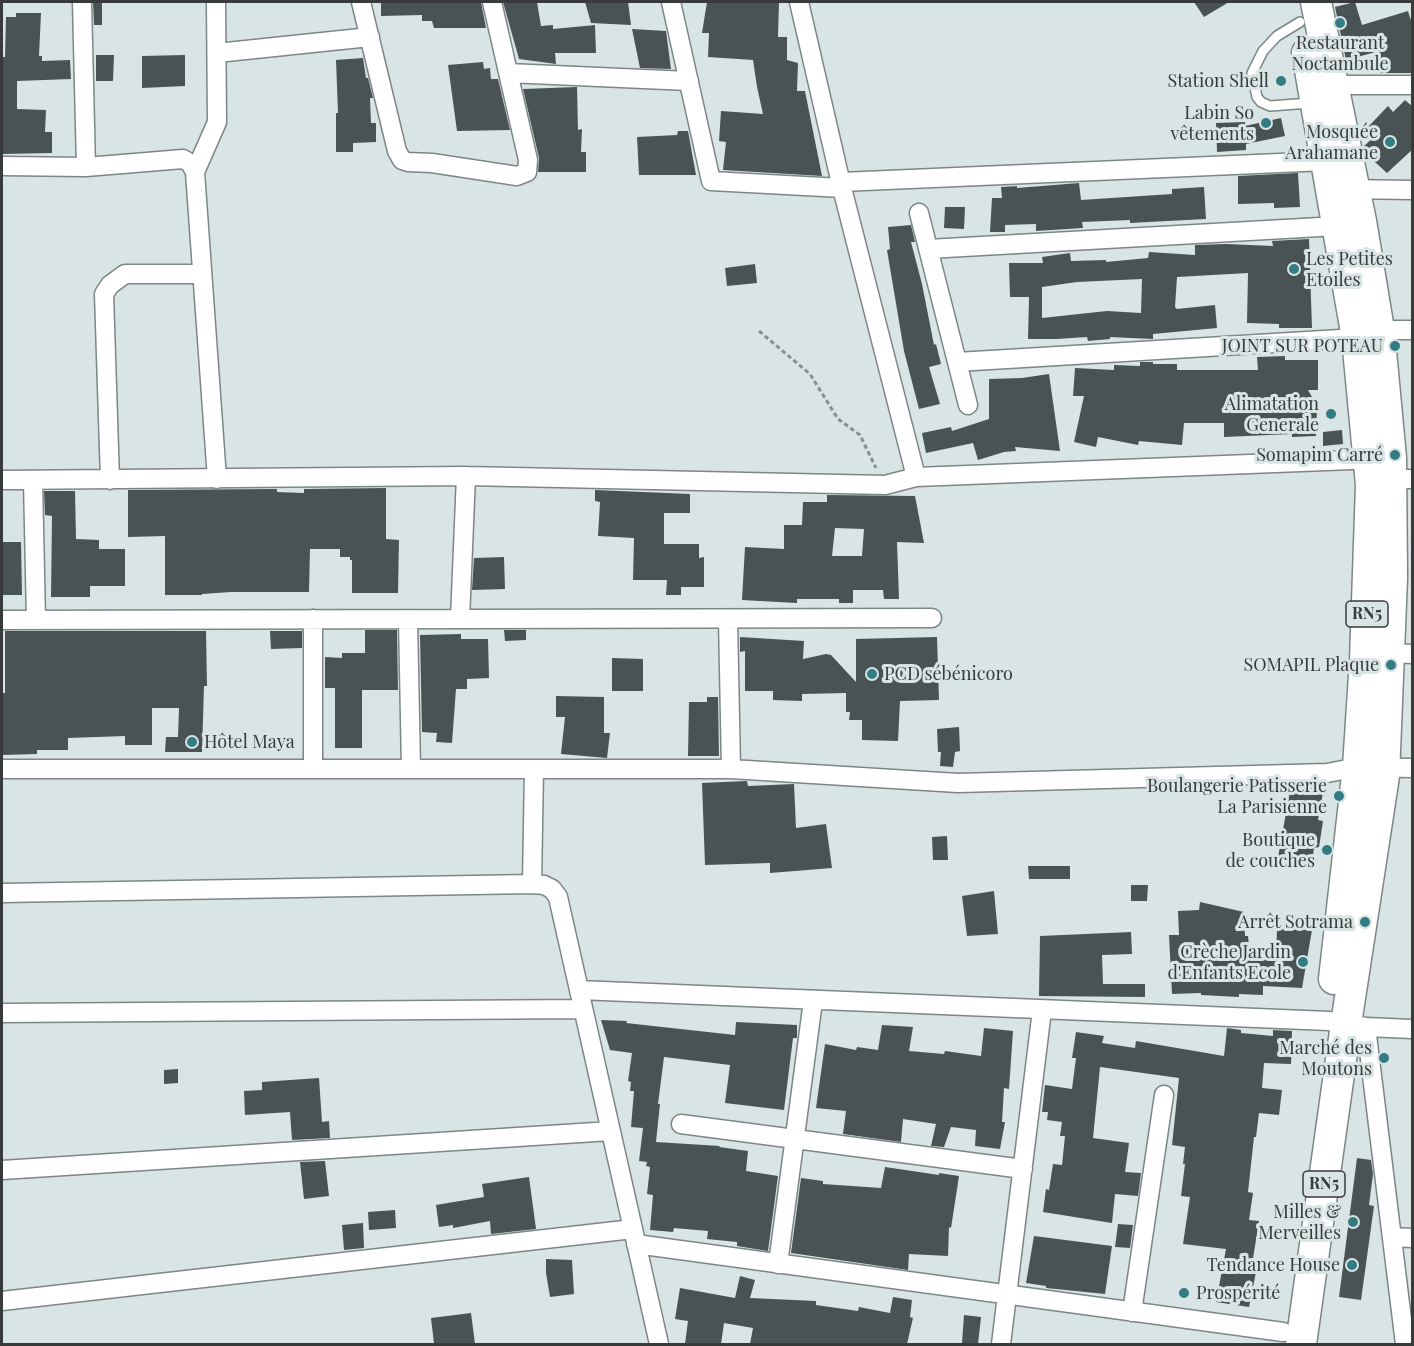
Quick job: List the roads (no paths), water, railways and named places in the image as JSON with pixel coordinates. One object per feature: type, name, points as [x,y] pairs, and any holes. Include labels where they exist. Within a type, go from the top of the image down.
[{"type":"highway","name":"RN5","points":[[1288,1340],[1347,1024],[1401,654],[1392,578],[1390,469],[1368,334],[1304,8]]},
{"type":"highway","name":"RN5","points":[[1321,91],[1337,180],[1338,226],[1368,334]]},
{"type":"highway","name":"RN5","points":[[1385,767],[1369,578],[1371,485],[1390,469]]},
{"type":"street","points":[[82,2],[86,166]]},
{"type":"street","points":[[195,172],[217,123],[216,2]]},
{"type":"street","points":[[361,2],[397,151],[402,160],[516,176],[527,172],[528,160],[492,2]]},
{"type":"street","points":[[671,2],[711,181],[841,185],[1337,180],[1413,190]]},
{"type":"street","points":[[799,2],[841,185],[916,477]]},
{"type":"street","points":[[216,53],[370,37]]},
{"type":"street","points":[[508,73],[689,81]]},
{"type":"street","points":[[1321,91],[1413,85]]},
{"type":"street","points":[[2,166],[86,166],[183,159],[190,164],[195,172],[217,478]]},
{"type":"street","points":[[919,213],[968,405]]},
{"type":"street","points":[[928,249],[1338,226]]},
{"type":"street","points":[[110,480],[104,294],[110,285],[125,274],[202,274]]},
{"type":"street","points":[[957,362],[1413,330]]},
{"type":"street","points":[[2,480],[466,476],[885,485],[916,477],[1390,469]]},
{"type":"street","points":[[460,619],[466,476]]},
{"type":"street","points":[[33,480],[36,620]]},
{"type":"street","points":[[2,620],[932,618]]},
{"type":"street","points":[[313,619],[313,769]]},
{"type":"street","points":[[408,619],[411,769]]},
{"type":"street","points":[[728,619],[731,769]]},
{"type":"street","points":[[2,769],[731,769],[958,783],[1327,773],[1385,767]]},
{"type":"street","points":[[532,884],[534,769]]},
{"type":"street","points":[[2,893],[532,884],[544,885],[552,889],[558,897],[659,1344]]},
{"type":"street","points":[[579,990],[1347,1024],[1413,1029]]},
{"type":"street","points":[[778,1264],[813,1001]]},
{"type":"street","points":[[2,1013],[583,1009]]},
{"type":"street","points":[[1001,1344],[1042,1010]]},
{"type":"street","points":[[1347,1024],[1392,1238],[1405,1344]]},
{"type":"street","points":[[1132,1312],[1164,1095]]},
{"type":"street","points":[[681,1124],[1023,1169]]},
{"type":"street","points":[[2,1170],[610,1131]]},
{"type":"street","points":[[2,1300],[634,1237],[778,1264],[1132,1312],[1288,1340]]},
{"type":"street","points":[[1392,1238],[1413,1238]]},
{"type":"lane","points":[[1304,8],[1263,51],[1252,73],[1255,89],[1257,97],[1270,106],[1321,91]]},
{"type":"place","name":"Restaurant Noctambule","points":[[1340,23]]},
{"type":"place","name":"Station Shell","points":[[1281,81]]},
{"type":"place","name":"Labin So vêtements","points":[[1266,123]]},
{"type":"place","name":"Mosquée Arahamane","points":[[1390,142]]},
{"type":"place","name":"Les Petites Etoiles","points":[[1294,269]]},
{"type":"place","name":"JOINT SUR POTEAU","points":[[1395,346]]},
{"type":"place","name":"Alimatation Generale","points":[[1331,414]]},
{"type":"place","name":"Somapim Carré","points":[[1395,455]]},
{"type":"place","name":"SOMAPIL Plaque","points":[[1391,665]]},
{"type":"place","name":"PCD sébénicoro","points":[[872,674]]},
{"type":"place","name":"Hôtel Maya","points":[[192,742]]},
{"type":"place","name":"Boulangerie Patisserie La Parisienne","points":[[1339,796]]},
{"type":"place","name":"Boutique de couches","points":[[1327,850]]},
{"type":"place","name":"Arrêt Sotrama","points":[[1365,922]]},
{"type":"place","name":"Crèche Jardin d'Enfants Ecole","points":[[1303,962]]},
{"type":"place","name":"Marché des Moutons","points":[[1384,1058]]},
{"type":"place","name":"Milles & Merveilles","points":[[1353,1222]]},
{"type":"place","name":"Tendance House","points":[[1352,1265]]},
{"type":"place","name":"Prospérité","points":[[1184,1293]]}]
